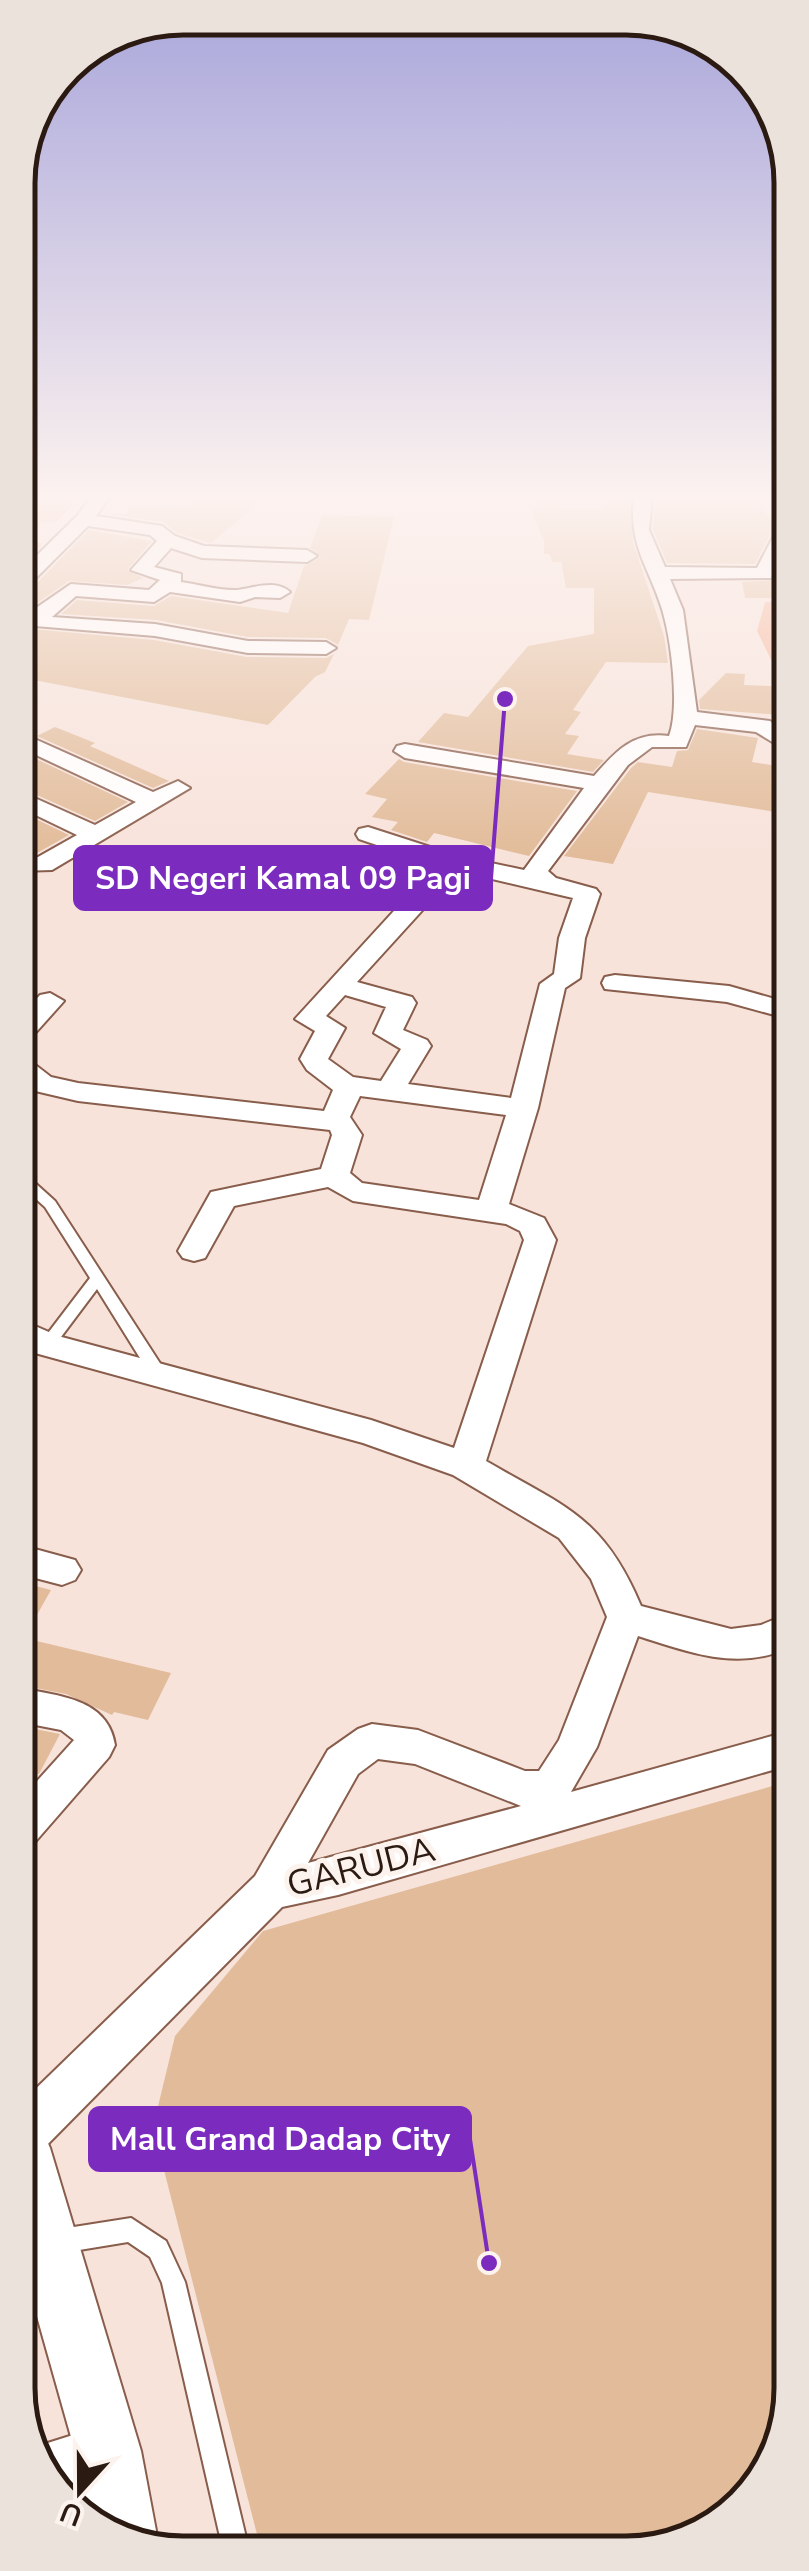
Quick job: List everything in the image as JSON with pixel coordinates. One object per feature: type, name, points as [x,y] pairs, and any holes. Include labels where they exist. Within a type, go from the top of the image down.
[{"type":"street","points":[[538,880],[534,873],[600,784],[643,742],[678,742],[687,717],[679,641],[672,616]]},
{"type":"street","points":[[35,620],[155,630],[248,647],[326,648]]},
{"type":"street","points":[[687,717],[762,726],[774,734]]},
{"type":"street","points":[[35,747],[155,802]]},
{"type":"street","points":[[405,751],[600,784]]},
{"type":"street","points":[[35,865],[43,865],[178,788]]},
{"type":"street","points":[[35,809],[96,835]]},
{"type":"street","points":[[368,834],[452,862],[587,894],[572,938],[567,978],[553,984],[523,1108],[490,1212]]},
{"type":"street","points":[[452,862],[309,1020],[331,1028],[314,1059],[349,1088],[523,1108]]},
{"type":"street","points":[[615,983],[729,994],[774,1005]]},
{"type":"street","points":[[338,985],[402,1003],[388,1033],[417,1046],[388,1092]]},
{"type":"street","points":[[35,1017],[50,1001]]},
{"type":"street","points":[[35,1079],[42,1084],[78,1092],[334,1121],[342,1124],[346,1134],[334,1176]]},
{"type":"street","points":[[334,1121],[349,1088]]},
{"type":"street","points":[[334,1176],[352,1191],[365,1194],[514,1215],[533,1225],[540,1240],[466,1466]]},
{"type":"street","points":[[194,1251],[222,1199],[334,1176]]},
{"type":"street","points":[[35,1339],[353,1428],[466,1466],[572,1528],[604,1568],[626,1617],[576,1747],[550,1789],[524,1789],[418,1747],[372,1741],[343,1762],[270,1890]]},
{"type":"street","points":[[35,1564],[62,1570]]},
{"type":"street","points":[[626,1617],[732,1645],[774,1640]]},
{"type":"street","points":[[35,1709],[91,1724],[96,1733],[95,1745],[35,1812]]},
{"type":"street","name":"GARUDA","points":[[35,2122],[270,1890],[338,1876],[774,1753]]},
{"type":"street","points":[[35,2199],[108,2451],[121,2522]]},
{"type":"street","points":[[57,2466],[108,2451]]},
{"type":"lane","points":[[35,1190],[50,1204],[159,1375]]},
{"type":"lane","points":[[35,1336],[96,1280]]},
{"type":"lane","points":[[48,2244],[132,2230],[158,2249],[173,2282],[233,2536]]},
{"type":"shaded area","points":[[761,616],[774,616],[774,666],[757,631]]},
{"type":"building","points":[[92,616],[370,616],[369,620],[349,619],[338,645],[326,638],[248,637],[156,620]]},
{"type":"building","points":[[594,616],[657,616],[668,663],[606,662],[573,710],[581,712],[565,734],[579,736],[567,754],[604,760],[593,772],[418,742],[444,713],[468,717],[528,646],[594,634]]},
{"type":"building","points":[[35,629],[154,640],[247,657],[326,658],[334,654],[325,672],[315,677],[268,725],[35,680]]},
{"type":"building","points":[[726,673],[745,674],[744,685],[771,686],[774,714],[700,709],[699,700]]},
{"type":"building","points":[[55,727],[169,781],[153,788],[37,736]]},
{"type":"building","points":[[697,729],[758,738],[752,762],[774,766],[774,812],[648,792],[613,864],[564,856],[638,762],[672,767],[677,751],[688,750]]},
{"type":"building","points":[[35,758],[128,802],[95,821],[35,794]]},
{"type":"building","points":[[399,759],[577,791],[529,856],[434,833],[427,842],[391,830],[398,822],[372,817],[387,799],[365,794]]},
{"type":"building","points":[[35,819],[69,835],[37,853]]},
{"type":"building","points":[[35,1586],[51,1590],[35,1618]]},
{"type":"building","points":[[35,1641],[171,1673],[148,1720],[114,1712],[112,1715],[66,1694],[35,1688]]},
{"type":"building","points":[[35,1729],[60,1734],[39,1774],[35,1773]]},
{"type":"building","points":[[774,1786],[774,2398],[763,2445],[754,2462],[737,2486],[716,2505],[683,2525],[626,2536],[257,2536],[153,2127],[175,2036],[263,1931]]},
{"type":"place","name":"SD Negeri Kamal 09 Pagi","points":[[505,699]]},
{"type":"place","name":"Mall Grand Dadap City","points":[[489,2263]]}]
